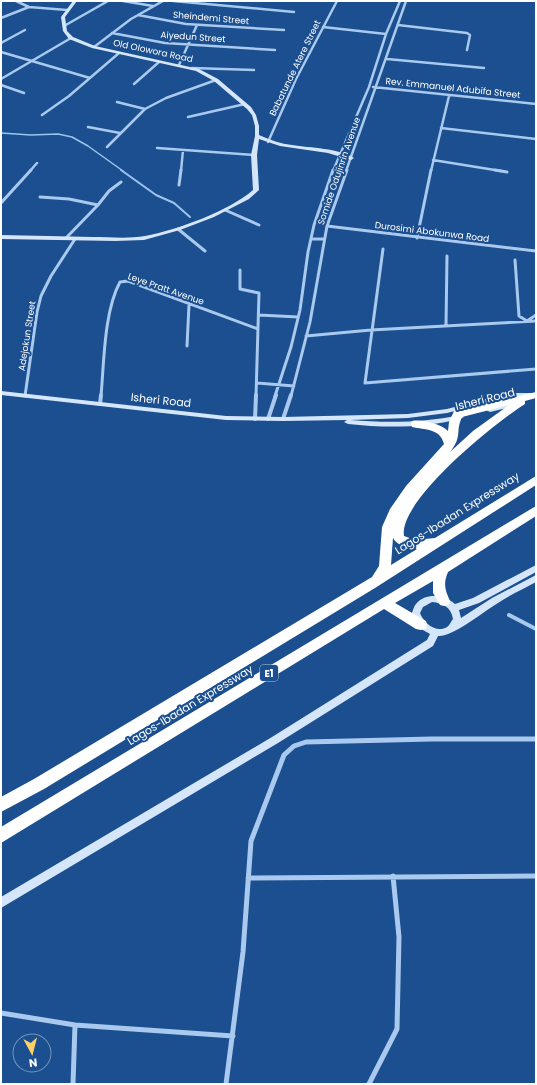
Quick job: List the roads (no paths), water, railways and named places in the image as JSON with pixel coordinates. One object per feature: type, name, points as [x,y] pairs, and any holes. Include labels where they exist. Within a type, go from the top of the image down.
[{"type":"highway","points":[[508,395],[536,394]]},
{"type":"highway","points":[[371,584],[380,576],[384,569],[388,542],[388,526],[394,510],[411,488],[450,445],[452,441],[454,424],[458,414],[536,394]]},
{"type":"highway","points":[[457,530],[433,542],[414,545],[399,538],[398,526],[402,514],[420,491],[462,448],[504,412],[522,402]]},
{"type":"highway","points":[[416,424],[436,428],[445,432],[450,445]]},
{"type":"highway","name":"Lagos-Ibadan Expressway","points":[[1,805],[46,780],[371,584],[536,480]]},
{"type":"highway","name":"Lagos-Ibadan Expressway","points":[[1,836],[384,603],[443,569],[536,510]]},
{"type":"highway","points":[[443,569],[437,588],[449,604]]},
{"type":"highway","points":[[384,603],[421,625]]},
{"type":"street","points":[[16,1],[29,7],[67,10]]},
{"type":"street","points":[[1,79],[34,62],[71,38],[67,35],[63,17],[75,1]]},
{"type":"street","points":[[64,26],[108,1]]},
{"type":"street","points":[[123,1],[153,6]]},
{"type":"street","points":[[94,47],[138,15],[163,1]]},
{"type":"street","points":[[172,1],[294,12]]},
{"type":"street","name":"Babatunde Atere Street","points":[[268,142],[296,79],[337,1]]},
{"type":"street","points":[[268,419],[298,317],[314,225],[339,154],[369,87],[386,34],[400,1]]},
{"type":"street","name":"Somide Odujinrin Avenue","points":[[282,419],[294,386],[317,289],[327,226],[387,59],[406,1]]},
{"type":"street","points":[[1,18],[29,7]]},
{"type":"street","name":"Sheindemi Street","points":[[138,15],[176,23],[284,30]]},
{"type":"street","points":[[179,65],[197,25]]},
{"type":"street","points":[[398,25],[467,33],[470,35],[467,50]]},
{"type":"street","points":[[323,27],[386,34]]},
{"type":"street","points":[[1,43],[25,30]]},
{"type":"street","name":"Aiyedun Street","points":[[112,33],[152,41],[275,50]]},
{"type":"street","name":"Old Olowora Road","points":[[1,237],[75,239],[144,238],[178,229],[225,210],[254,194],[256,190],[254,155],[257,136],[254,115],[245,104],[216,80],[192,68],[94,47],[71,38]]},
{"type":"street","points":[[1,52],[90,78]]},
{"type":"street","points":[[42,115],[69,96],[119,53]]},
{"type":"street","points":[[387,59],[484,68]]},
{"type":"street","points":[[134,84],[160,62]]},
{"type":"street","points":[[192,68],[254,70]]},
{"type":"street","points":[[107,147],[145,109],[166,98],[216,80]]},
{"type":"street","points":[[1,85],[24,93]]},
{"type":"street","name":"Rev. Emmanuel Adubifa Street","points":[[369,87],[536,104]]},
{"type":"street","points":[[417,238],[433,160],[450,96]]},
{"type":"street","points":[[117,102],[145,109]]},
{"type":"street","points":[[188,117],[245,104]]},
{"type":"street","points":[[88,127],[120,133]]},
{"type":"street","points":[[441,128],[536,139]]},
{"type":"street","points":[[257,136],[268,142],[339,154],[351,158]]},
{"type":"street","points":[[157,148],[254,155]]},
{"type":"street","points":[[179,185],[183,150]]},
{"type":"street","points":[[433,160],[507,172]]},
{"type":"street","points":[[1,203],[37,163]]},
{"type":"street","points":[[66,238],[98,205],[109,191],[121,182]]},
{"type":"street","points":[[40,197],[69,199],[98,205]]},
{"type":"street","points":[[225,210],[259,225]]},
{"type":"street","name":"Durosimi Abokunwa Road","points":[[327,226],[417,238],[536,251]]},
{"type":"street","points":[[178,229],[205,251]]},
{"type":"street","points":[[311,238],[324,239]]},
{"type":"street","name":"Adejokun Street","points":[[24,396],[37,312],[41,296],[51,276],[75,239]]},
{"type":"street","points":[[383,249],[365,383],[536,369]]},
{"type":"street","points":[[446,326],[447,256]]},
{"type":"street","points":[[515,260],[519,316],[527,321]]},
{"type":"street","points":[[240,270],[240,290],[258,293],[259,315],[255,419]]},
{"type":"street","name":"Leye Pratt Avenue","points":[[100,404],[111,304],[117,284],[120,282],[128,281],[189,305],[258,329]]},
{"type":"street","points":[[187,346],[189,305]]},
{"type":"street","points":[[259,315],[298,317]]},
{"type":"street","points":[[527,321],[536,315]]},
{"type":"street","points":[[306,336],[371,330],[536,321]]},
{"type":"street","points":[[257,383],[294,386]]},
{"type":"street","name":"Isheri Road","points":[[1,393],[226,418],[255,419],[320,419],[430,414],[508,395]]},
{"type":"street","name":"Isheri Road","points":[[320,419],[359,423],[416,424],[456,418],[522,402],[536,394]]},
{"type":"street","points":[[536,568],[476,601],[449,604],[431,599],[420,604],[416,614],[421,625],[430,631],[445,632],[495,600],[536,578]]},
{"type":"street","points":[[449,604],[457,619],[456,624],[452,628]]},
{"type":"street","points":[[509,615],[536,629]]},
{"type":"street","points":[[1,903],[275,740],[430,643],[436,632]]},
{"type":"street","points":[[226,1084],[243,952],[251,841],[284,755],[294,746],[306,742],[432,739],[536,739]]},
{"type":"street","points":[[369,1084],[397,1029],[399,937],[393,876]]},
{"type":"street","points":[[248,878],[536,876]]},
{"type":"street","points":[[1,1013],[75,1025],[233,1036]]},
{"type":"street","points":[[73,1084],[75,1025]]},
{"type":"waterway","points":[[1,133],[31,135],[58,134],[72,137],[88,146],[123,171]]},
{"type":"waterway","points":[[121,170],[156,195],[174,203],[190,217]]}]
